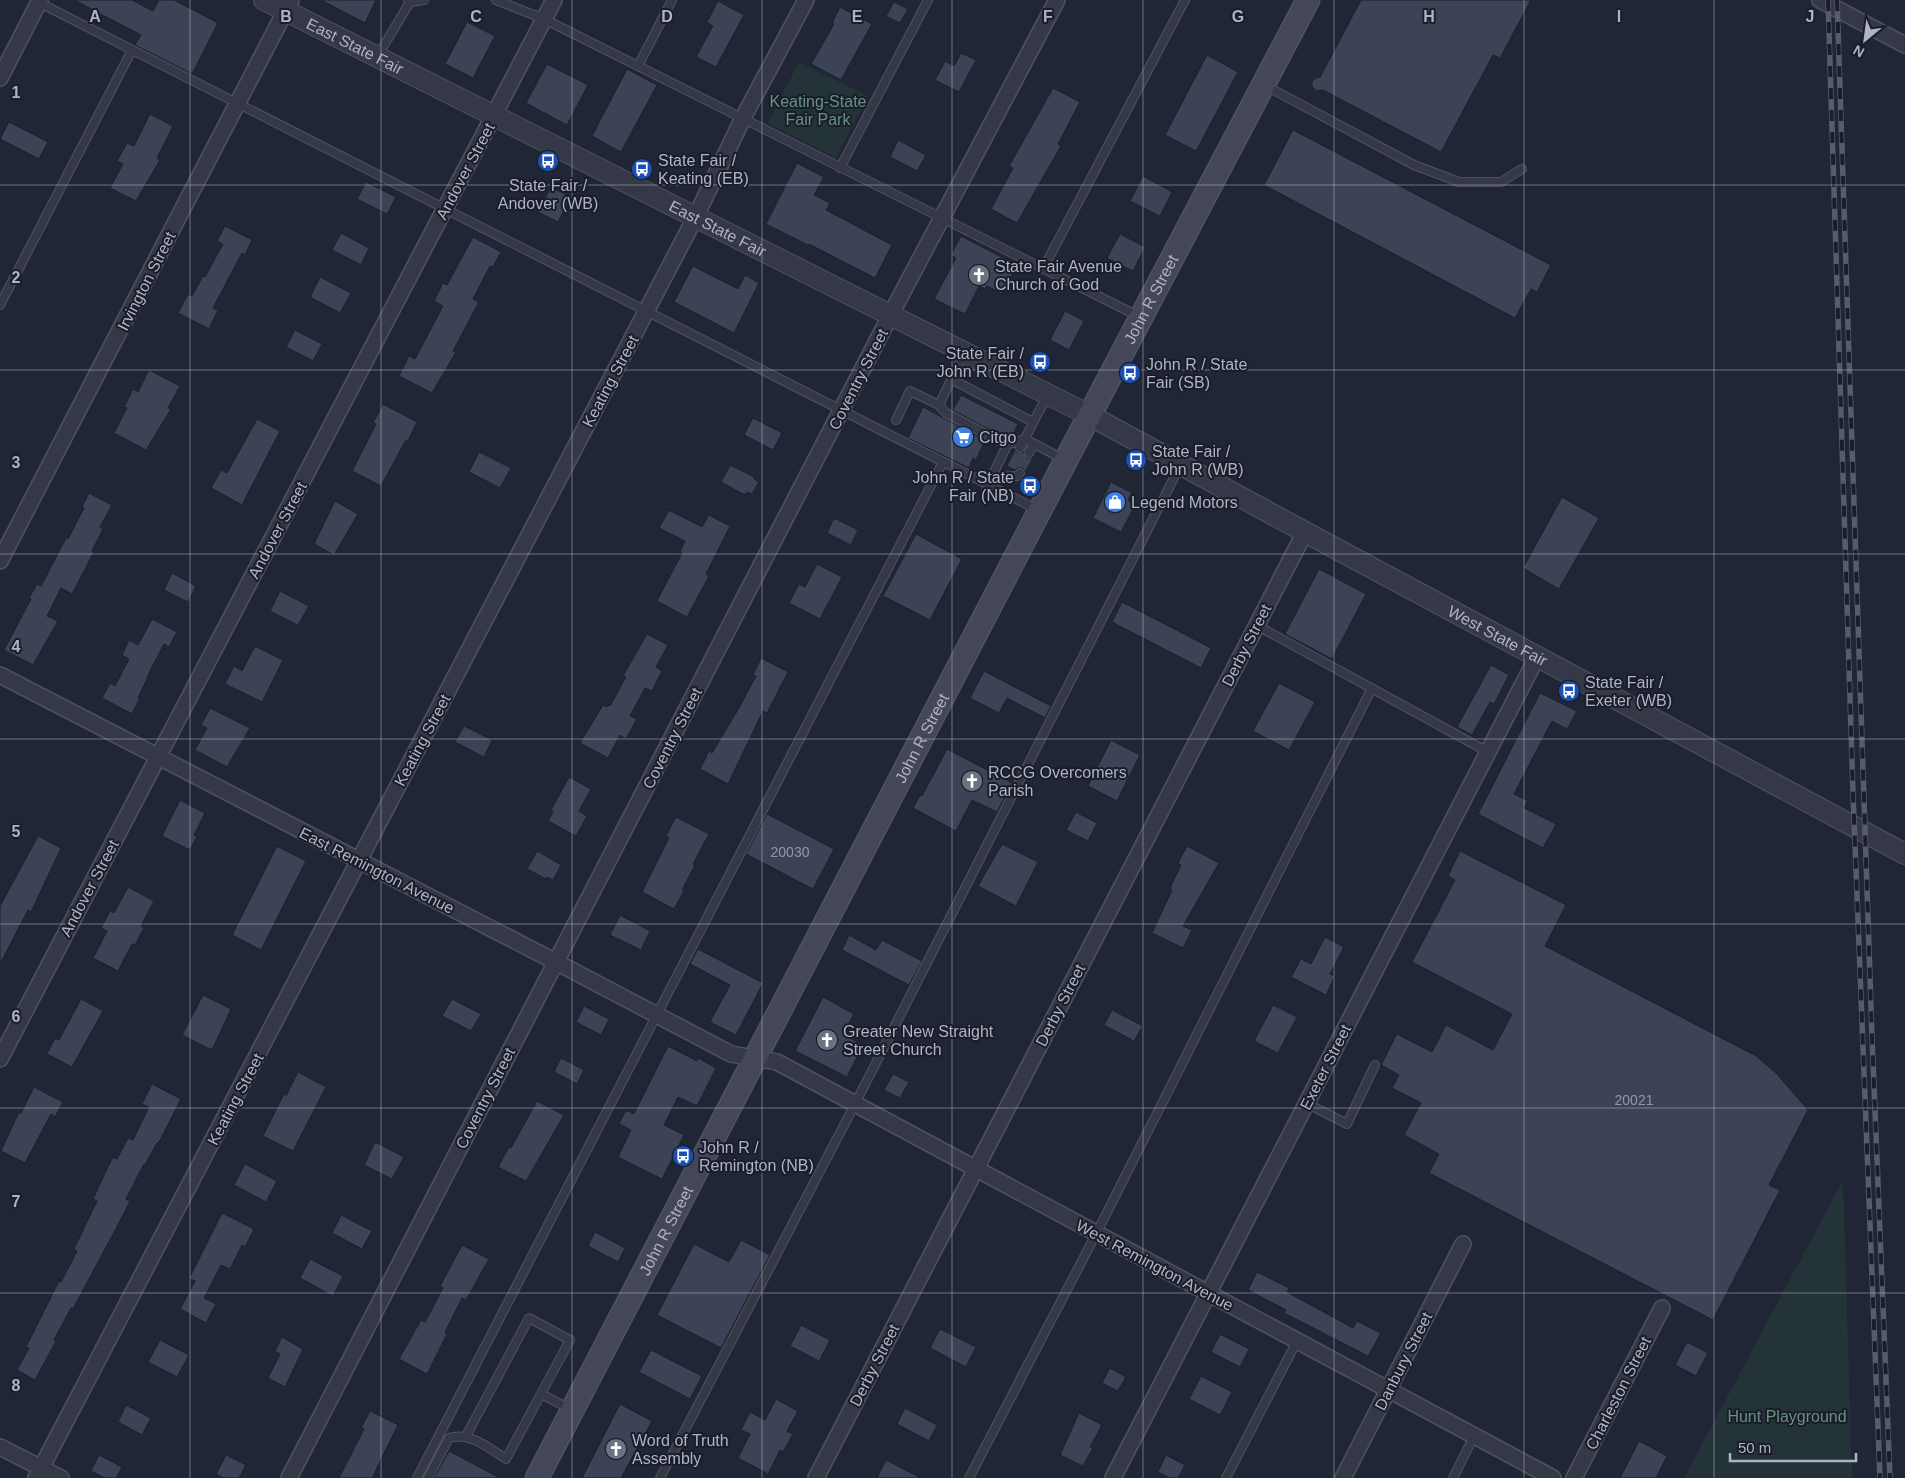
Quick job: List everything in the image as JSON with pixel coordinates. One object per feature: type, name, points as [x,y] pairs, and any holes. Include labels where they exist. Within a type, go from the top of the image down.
[{"type":"main road","name":"John R Street","points":[[537,1478],[1066,460],[1308,0]]},
{"type":"street","name":"East State Fair","points":[[264,0],[288,5],[377,57],[1090,415]]},
{"type":"street","name":"Andover Street","points":[[0,1059],[554,0]]},
{"type":"street","name":"Keating Street","points":[[39,1473],[696,216],[743,118],[806,0]]},
{"type":"street","name":"Coventry Street","points":[[289,1478],[891,314],[1057,0]]},
{"type":"street","points":[[1820,0],[1905,45]]},
{"type":"street","points":[[0,78],[38,1]]},
{"type":"street","name":"Irvington Street","points":[[0,561],[288,5]]},
{"type":"street","name":"West State Fair","points":[[1090,415],[1905,854]]},
{"type":"street","name":"Derby Street","points":[[816,1478],[1305,532]]},
{"type":"street","name":"Exeter Street","points":[[1113,1478],[1537,657]]},
{"type":"street","name":"East Remington Avenue","points":[[0,675],[731,1054],[756,1058]]},
{"type":"street","name":"West Remington Avenue","points":[[756,1058],[777,1062],[1553,1478]]},
{"type":"street","name":"Danbury Street","points":[[1343,1478],[1463,1244]]},
{"type":"street","name":"Charleston Street","points":[[1574,1478],[1662,1308]]},
{"type":"street","points":[[0,1446],[39,1473],[61,1478]]},
{"type":"lane","points":[[377,57],[409,1],[424,0]]},
{"type":"lane","points":[[496,0],[544,19],[1141,318]]},
{"type":"lane","points":[[638,66],[672,0]]},
{"type":"lane","points":[[840,168],[928,0]]},
{"type":"lane","points":[[1043,269],[1185,0]]},
{"type":"lane","points":[[38,1],[1040,511]]},
{"type":"lane","points":[[0,305],[132,50]]},
{"type":"lane","points":[[1263,85],[1414,165],[1459,182],[1501,182],[1522,169]]},
{"type":"lane","points":[[939,405],[965,352]]},
{"type":"lane","points":[[951,379],[1033,422]]},
{"type":"lane","points":[[896,420],[910,391],[939,405],[946,413],[1008,445]]},
{"type":"lane","points":[[1020,448],[1048,394]]},
{"type":"lane","points":[[980,404],[983,396]]},
{"type":"lane","points":[[999,414],[1003,406]]},
{"type":"lane","points":[[988,485],[1008,445],[1025,439],[1066,460]]},
{"type":"lane","points":[[1029,453],[1034,444]]},
{"type":"lane","points":[[417,1478],[658,1016],[943,462]]},
{"type":"lane","points":[[660,1478],[855,1104],[1181,464]]},
{"type":"lane","points":[[1006,476],[1010,468]]},
{"type":"lane","points":[[992,477],[1018,476],[1020,473]]},
{"type":"lane","points":[[1256,625],[1488,752]]},
{"type":"lane","points":[[969,1478],[1096,1234],[1372,688]]},
{"type":"lane","points":[[1306,1103],[1347,1124],[1375,1065]]},
{"type":"lane","points":[[428,1478],[449,1438],[456,1435],[466,1436],[506,1459],[570,1340],[529,1318],[466,1436]]},
{"type":"lane","points":[[1226,1478],[1297,1341]]},
{"type":"lane","points":[[541,1394],[572,1410]]},
{"type":"lane","points":[[1453,1478],[1474,1436]]},
{"type":"green space","name":"Keating-State Fair Park","points":[[799,62],[868,96],[836,158],[768,123]]},
{"type":"green space","name":"Hunt Playground","points":[[1843,1180],[1852,1478],[1684,1478]]},
{"type":"building","points":[[74,0],[132,0],[153,11],[159,0],[174,0],[218,23],[192,74],[135,45],[141,35]]},
{"type":"building","points":[[321,0],[376,0],[365,23]]},
{"type":"building","points":[[1361,0],[1531,0],[1500,58],[1493,55],[1441,152],[1323,90],[1317,91],[1312,87],[1312,82],[1315,78],[1320,77]]},
{"type":"building","points":[[718,1],[744,15],[716,67],[696,57],[713,26],[707,22]]},
{"type":"building","points":[[894,2],[908,9],[900,23],[886,16]]},
{"type":"building","points":[[840,7],[872,24],[841,80],[811,64],[834,24],[832,23]]},
{"type":"building","points":[[467,22],[495,36],[473,78],[445,64]]},
{"type":"building","points":[[961,53],[976,60],[959,92],[935,80],[945,61],[954,66]]},
{"type":"building","points":[[1207,55],[1238,72],[1196,151],[1165,135]]},
{"type":"building","points":[[547,64],[588,85],[567,125],[526,103]]},
{"type":"building","points":[[627,69],[657,85],[621,152],[592,136]]},
{"type":"building","points":[[1053,88],[1080,102],[1058,144],[1061,146],[1017,223],[991,209],[1013,168],[1009,166]]},
{"type":"building","points":[[150,114],[173,126],[157,158],[160,160],[136,201],[110,188],[123,164],[117,161],[127,143],[134,146]]},
{"type":"building","points":[[9,122],[48,142],[39,159],[0,139]]},
{"type":"building","points":[[1293,130],[1551,265],[1537,292],[1531,289],[1515,318],[1264,185]]},
{"type":"building","points":[[898,140],[926,155],[917,171],[890,157]]},
{"type":"building","points":[[797,163],[824,177],[814,195],[830,203],[826,210],[892,245],[875,278],[766,224]]},
{"type":"building","points":[[1143,176],[1172,192],[1160,216],[1130,201]]},
{"type":"building","points":[[366,182],[396,197],[387,214],[357,199]]},
{"type":"building","points":[[551,187],[571,197],[558,222],[538,212]]},
{"type":"building","points":[[225,226],[252,240],[245,255],[242,253],[213,308],[218,310],[209,329],[178,313],[188,294],[192,296],[203,276],[205,277],[223,244],[217,241]]},
{"type":"building","points":[[341,233],[369,248],[361,265],[332,250]]},
{"type":"building","points":[[1120,234],[1145,247],[1133,271],[1107,258]]},
{"type":"building","name":"State Fair Avenue Church of God","points":[[961,236],[1017,265],[1002,294],[987,286],[985,289],[979,286],[965,314],[934,299],[956,258],[951,255]]},
{"type":"building","points":[[473,237],[501,252],[493,267],[490,266],[473,299],[479,302],[453,351],[456,352],[432,393],[399,376],[409,356],[415,359],[443,306],[434,301],[443,283],[447,285]]},
{"type":"building","points":[[693,266],[738,289],[745,275],[759,283],[734,333],[674,302]]},
{"type":"building","points":[[320,277],[351,293],[340,313],[310,297]]},
{"type":"building","points":[[1065,311],[1084,321],[1069,350],[1050,340]]},
{"type":"building","points":[[295,330],[322,344],[313,361],[286,347]]},
{"type":"building","points":[[149,370],[180,386],[168,408],[171,409],[146,450],[114,433],[127,408],[124,407],[133,389],[138,392]]},
{"type":"building","points":[[961,395],[1018,424],[1011,438],[1007,439],[953,410]]},
{"type":"building","points":[[383,404],[417,422],[381,486],[352,471],[376,424],[373,423]]},
{"type":"building","points":[[923,407],[985,440],[976,460],[973,458],[969,468],[908,438]]},
{"type":"building","points":[[753,418],[782,433],[773,450],[744,435]]},
{"type":"building","points":[[257,419],[280,431],[242,505],[211,488],[221,470],[227,473]]},
{"type":"building","points":[[1015,450],[1018,453],[1024,452],[1027,458],[1034,456],[1025,472],[1023,468],[1015,470],[1007,466]]},
{"type":"building","points":[[479,452],[511,468],[500,488],[469,472]]},
{"type":"building","points":[[730,465],[754,477],[759,482],[752,494],[747,492],[745,495],[721,482]]},
{"type":"building","points":[[1111,482],[1132,493],[1128,500],[1136,504],[1121,532],[1093,518]]},
{"type":"building","points":[[89,493],[112,505],[100,527],[103,529],[92,551],[94,552],[72,594],[61,588],[47,616],[58,621],[33,665],[4,650],[37,584],[41,586],[66,538],[68,539],[84,508],[82,507]]},
{"type":"building","points":[[1562,497],[1599,518],[1559,589],[1523,568]]},
{"type":"building","points":[[335,501],[358,514],[334,555],[314,544]]},
{"type":"building","points":[[669,510],[702,527],[709,515],[730,526],[706,574],[709,576],[687,617],[657,601],[682,553],[680,552],[685,541],[659,528]]},
{"type":"building","points":[[834,518],[858,530],[851,545],[827,533]]},
{"type":"building","points":[[916,534],[962,559],[930,620],[883,596]]},
{"type":"building","points":[[817,564],[842,577],[820,619],[789,603],[799,584],[805,587]]},
{"type":"building","points":[[1319,569],[1366,594],[1332,659],[1285,634]]},
{"type":"building","points":[[172,573],[196,586],[188,602],[164,590]]},
{"type":"building","points":[[280,591],[309,606],[298,625],[270,611]]},
{"type":"building","points":[[1122,602],[1211,648],[1201,668],[1112,622]]},
{"type":"building","points":[[152,619],[177,632],[169,647],[164,644],[147,677],[132,714],[102,698],[110,683],[115,686],[129,659],[122,655],[129,640],[138,645]]},
{"type":"building","points":[[647,634],[668,645],[656,667],[662,671],[652,691],[645,688],[630,716],[637,719],[626,739],[620,735],[608,758],[580,743],[603,705],[610,706],[626,677],[623,676]]},
{"type":"building","points":[[255,646],[283,660],[262,702],[225,684],[234,666],[242,671]]},
{"type":"building","points":[[761,658],[788,672],[767,713],[763,711],[728,784],[700,769],[709,751],[712,753],[739,708],[756,676],[753,675]]},
{"type":"building","points":[[1491,665],[1509,675],[1494,704],[1490,702],[1472,735],[1457,727]]},
{"type":"building","points":[[984,671],[1051,706],[1045,718],[1007,698],[999,713],[970,698]]},
{"type":"building","points":[[1279,683],[1315,702],[1289,750],[1253,731]]},
{"type":"building","points":[[1540,693],[1577,711],[1567,729],[1552,721],[1514,794],[1528,801],[1524,808],[1556,824],[1543,848],[1478,814]]},
{"type":"building","points":[[210,708],[250,728],[227,767],[195,750],[207,728],[201,725]]},
{"type":"building","points":[[464,726],[492,740],[484,757],[455,742]]},
{"type":"building","points":[[1111,740],[1140,755],[1117,801],[1088,786]]},
{"type":"building","points":[[947,749],[1012,783],[997,812],[972,800],[956,831],[913,808],[920,795],[922,796]]},
{"type":"building","points":[[569,777],[591,789],[579,811],[587,816],[576,836],[548,821],[553,811],[551,810]]},
{"type":"building","points":[[180,800],[205,813],[194,835],[197,836],[190,850],[162,836]]},
{"type":"building","points":[[1076,812],[1097,823],[1088,841],[1066,830]]},
{"type":"building","points":[[767,814],[834,849],[813,889],[746,854]]},
{"type":"building","points":[[676,817],[709,834],[693,864],[695,865],[674,909],[642,892],[669,838],[666,836]]},
{"type":"building","points":[[38,836],[61,848],[31,912],[28,910],[0,964],[0,906]]},
{"type":"building","points":[[1002,844],[1038,862],[1016,906],[978,886]]},
{"type":"building","points":[[277,846],[306,861],[261,950],[232,935]]},
{"type":"building","points":[[1187,846],[1219,863],[1183,926],[1192,930],[1183,948],[1152,933],[1172,890],[1170,888],[1181,865],[1178,863]]},
{"type":"building","points":[[537,851],[561,865],[553,880],[547,877],[546,879],[527,869]]},
{"type":"building","points":[[1460,851],[1566,905],[1545,946],[1756,1056],[1776,1073],[1808,1110],[1769,1185],[1780,1190],[1713,1320],[1429,1173],[1439,1154],[1404,1135],[1421,1103],[1392,1088],[1399,1075],[1381,1065],[1397,1034],[1432,1052],[1446,1025],[1493,1050],[1512,1014],[1412,962],[1455,880],[1448,876]]},
{"type":"building","points":[[128,887],[154,901],[141,926],[144,928],[135,945],[132,944],[118,971],[93,958],[107,931],[101,928],[110,911],[114,913]]},
{"type":"building","points":[[620,915],[650,931],[641,950],[610,935]]},
{"type":"building","points":[[849,935],[876,950],[882,940],[922,961],[909,985],[842,950]]},
{"type":"building","points":[[1325,937],[1344,947],[1330,974],[1335,976],[1326,995],[1291,977],[1301,959],[1311,964]]},
{"type":"building","points":[[698,949],[763,983],[736,1035],[710,1022],[730,985],[690,964]]},
{"type":"building","points":[[203,995],[231,1009],[212,1050],[182,1035]]},
{"type":"building","name":"Greater New Straight Street Church","points":[[823,997],[854,1014],[843,1034],[863,1045],[847,1077],[795,1051]]},
{"type":"building","points":[[81,999],[103,1011],[72,1067],[47,1054],[55,1038],[59,1040]]},
{"type":"building","points":[[452,999],[481,1014],[471,1031],[442,1016]]},
{"type":"building","points":[[1273,1005],[1297,1017],[1278,1053],[1254,1041]]},
{"type":"building","points":[[584,1006],[609,1019],[601,1035],[576,1022]]},
{"type":"building","points":[[1112,1010],[1143,1026],[1134,1041],[1104,1025]]},
{"type":"building","points":[[668,1046],[697,1061],[698,1058],[716,1068],[697,1106],[678,1097],[664,1125],[684,1135],[662,1179],[618,1157],[631,1130],[619,1124],[626,1110],[634,1114]]},
{"type":"building","points":[[561,1058],[584,1070],[577,1084],[554,1072]]},
{"type":"building","points":[[298,1072],[326,1087],[293,1151],[263,1136],[284,1094],[286,1096]]},
{"type":"building","points":[[893,1074],[909,1082],[900,1098],[884,1090]]},
{"type":"building","points":[[152,1084],[181,1099],[158,1144],[144,1164],[126,1199],[130,1201],[120,1221],[73,1309],[71,1308],[35,1380],[17,1370],[29,1348],[26,1347],[59,1281],[61,1282],[77,1251],[74,1249],[97,1201],[93,1199],[113,1157],[117,1159],[128,1138],[133,1140],[149,1107],[142,1104]]},
{"type":"building","points":[[34,1087],[63,1102],[55,1117],[51,1114],[25,1163],[1,1151],[19,1112],[21,1113]]},
{"type":"building","points":[[537,1101],[564,1115],[526,1181],[498,1167],[509,1147],[511,1148]]},
{"type":"building","points":[[375,1142],[404,1157],[392,1179],[364,1165]]},
{"type":"building","points":[[245,1164],[277,1181],[266,1202],[234,1185]]},
{"type":"building","points":[[222,1213],[254,1229],[245,1247],[242,1245],[230,1269],[221,1265],[204,1298],[216,1304],[206,1323],[180,1309],[195,1281],[189,1279]]},
{"type":"building","points":[[341,1215],[372,1231],[362,1249],[332,1233]]},
{"type":"building","points":[[595,1232],[625,1248],[618,1262],[588,1246]]},
{"type":"building","points":[[741,1240],[770,1255],[721,1348],[657,1315],[694,1244],[729,1262]]},
{"type":"building","points":[[462,1245],[489,1259],[466,1300],[462,1298],[427,1374],[399,1359],[421,1320],[425,1322],[443,1288],[440,1286]]},
{"type":"building","points":[[310,1259],[343,1276],[333,1296],[300,1278]]},
{"type":"building","points":[[1257,1272],[1289,1288],[1287,1292],[1353,1328],[1357,1321],[1381,1333],[1368,1356],[1284,1313],[1286,1310],[1248,1290]]},
{"type":"building","points":[[801,1325],[830,1340],[819,1361],[790,1346]]},
{"type":"building","points":[[940,1329],[976,1347],[966,1367],[930,1348]]},
{"type":"building","points":[[1220,1334],[1249,1349],[1240,1367],[1211,1352]]},
{"type":"building","points":[[282,1337],[303,1349],[285,1387],[268,1378],[280,1354],[275,1351]]},
{"type":"building","points":[[160,1340],[189,1355],[177,1377],[148,1362]]},
{"type":"building","points":[[1687,1342],[1708,1353],[1696,1376],[1675,1365]]},
{"type":"building","points":[[651,1350],[702,1376],[690,1399],[639,1372]]},
{"type":"building","points":[[1110,1368],[1126,1377],[1118,1391],[1102,1383]]},
{"type":"building","points":[[1201,1376],[1232,1392],[1220,1415],[1189,1399]]},
{"type":"building","points":[[776,1399],[798,1411],[787,1431],[793,1434],[783,1452],[780,1450],[768,1474],[738,1458],[750,1434],[741,1430],[750,1412],[765,1420]]},
{"type":"building","name":"Word of Truth Assembly","points":[[620,1404],[652,1421],[621,1478],[582,1478]]},
{"type":"building","points":[[126,1405],[151,1418],[142,1435],[118,1422]]},
{"type":"building","points":[[905,1408],[937,1425],[929,1441],[897,1424]]},
{"type":"building","points":[[370,1411],[398,1425],[372,1478],[339,1478],[364,1429],[361,1428]]},
{"type":"building","points":[[1079,1413],[1102,1425],[1090,1447],[1093,1448],[1083,1466],[1060,1455]]},
{"type":"building","points":[[1639,1441],[1667,1456],[1656,1478],[1620,1478]]},
{"type":"building","points":[[449,1451],[500,1478],[434,1478]]},
{"type":"building","points":[[99,1455],[122,1467],[116,1478],[105,1478],[91,1471]]},
{"type":"building","points":[[226,1455],[246,1465],[239,1478],[224,1478],[216,1474]]},
{"type":"building","points":[[1166,1455],[1185,1465],[1178,1478],[1170,1478],[1158,1472]]},
{"type":"building","points":[[886,1460],[921,1478],[877,1478]]},
{"type":"railway","points":[[1828,0],[1853,793],[1880,1478]]},
{"type":"railway","points":[[1837,0],[1872,1037],[1890,1478]]},
{"type":"place","name":"State Fair / Andover (WB)","points":[[548,161]]},
{"type":"place","name":"State Fair / Keating (EB)","points":[[642,169]]},
{"type":"place","name":"State Fair Avenue Church of God","points":[[979,275]]},
{"type":"place","name":"State Fair / John R (EB)","points":[[1040,362]]},
{"type":"place","name":"John R / State Fair (SB)","points":[[1130,373]]},
{"type":"place","name":"Citgo","points":[[963,437]]},
{"type":"place","name":"State Fair / John R (WB)","points":[[1136,460]]},
{"type":"place","name":"John R / State Fair (NB)","points":[[1030,486]]},
{"type":"place","name":"Legend Motors","points":[[1115,502]]},
{"type":"place","name":"State Fair / Exeter (WB)","points":[[1569,691]]},
{"type":"place","name":"RCCG Overcomers Parish","points":[[972,781]]},
{"type":"place","name":"Greater New Straight Street Church","points":[[827,1040]]},
{"type":"place","name":"John R / Remington (NB)","points":[[683,1156]]},
{"type":"place","name":"Word of Truth Assembly","points":[[616,1449]]}]
